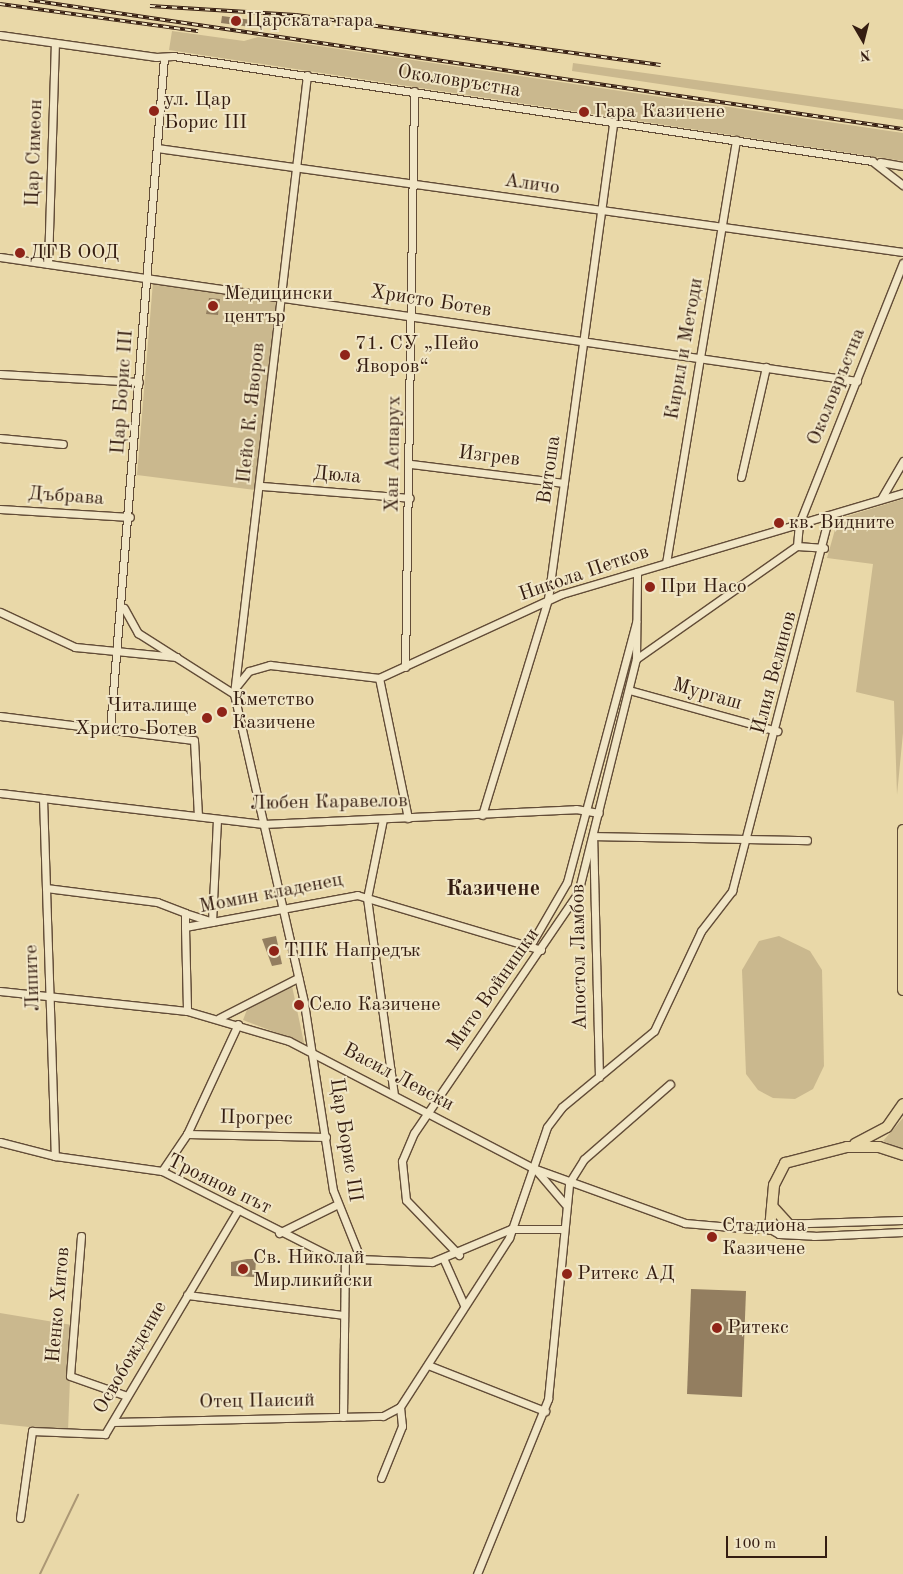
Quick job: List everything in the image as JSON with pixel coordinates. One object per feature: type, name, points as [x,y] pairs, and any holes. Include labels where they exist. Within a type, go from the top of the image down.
[{"type":"highway","points":[[903,830],[903,990]]},
{"type":"highway","points":[[770,1229],[776,1176],[785,1163],[847,1147],[887,1127],[903,1104]]},
{"type":"highway","points":[[847,1147],[879,1147],[903,1155]]},
{"type":"highway","points":[[772,1206],[788,1224]]},
{"type":"street","name":"Околовръстна","points":[[0,35],[307,75],[872,161],[903,185]]},
{"type":"street","name":"Цар Симеон","points":[[48,264],[54,43]]},
{"type":"street","name":"Цар Борис III","points":[[110,730],[117,652],[124,604],[164,56]]},
{"type":"street","name":"Пейо К. Яворов","points":[[234,694],[262,486],[295,168],[307,75]]},
{"type":"street","name":"Хан Аспарух","points":[[405,667],[411,464],[414,91]]},
{"type":"street","name":"Витоша","points":[[482,815],[548,599],[613,122]]},
{"type":"street","name":"Кирил и Методи","points":[[666,563],[736,140]]},
{"type":"street","name":"Аличо","points":[[157,148],[601,212],[903,252]]},
{"type":"street","points":[[872,161],[903,166]]},
{"type":"street","name":"Христо Ботев","points":[[0,257],[148,276],[857,381]]},
{"type":"street","name":"Околовръстна","points":[[800,524],[903,263]]},
{"type":"street","points":[[741,477],[766,367]]},
{"type":"street","points":[[0,374],[139,382]]},
{"type":"street","points":[[0,438],[63,444]]},
{"type":"street","points":[[881,499],[903,461]]},
{"type":"street","name":"Изгрев","points":[[411,464],[564,483]]},
{"type":"street","name":"Дюла","points":[[262,486],[410,498]]},
{"type":"street","name":"Никола Петков","points":[[234,694],[243,675],[270,665],[379,678],[548,599],[903,493]]},
{"type":"street","name":"Дъбрава","points":[[0,509],[130,517]]},
{"type":"street","name":"Илия Велинов","points":[[464,1305],[472,1299],[511,1229],[554,1116],[654,1031],[701,931],[732,891],[777,731],[824,548],[829,515]]},
{"type":"street","points":[[797,546],[800,524]]},
{"type":"street","points":[[636,659],[797,546],[824,548]]},
{"type":"street","name":"Мито Войнишки","points":[[459,1255],[413,1211],[402,1188],[406,1149],[428,1113],[541,950],[578,893],[636,659],[639,612],[637,572]]},
{"type":"street","points":[[124,604],[132,627],[234,694]]},
{"type":"street","points":[[0,612],[75,647],[177,657]]},
{"type":"street","name":"Мито Войнишки","points":[[530,946],[564,894],[639,612]]},
{"type":"street","points":[[379,678],[408,818]]},
{"type":"street","name":"Мургаш","points":[[629,690],[777,731]]},
{"type":"street","name":"Цар Борис III","points":[[234,694],[313,1050],[336,1205],[361,1260]]},
{"type":"street","points":[[0,716],[194,740],[198,816]]},
{"type":"street","name":"Любен Каравелов","points":[[0,793],[263,824],[586,810],[599,813]]},
{"type":"street","name":"Липите","points":[[43,798],[55,1156]]},
{"type":"street","points":[[185,913],[212,922],[217,819]]},
{"type":"street","points":[[383,820],[368,898],[394,1094]]},
{"type":"street","points":[[593,836],[807,840]]},
{"type":"street","name":"Апостол Ламбов","points":[[593,836],[599,1077]]},
{"type":"street","name":"Момин кладенец","points":[[46,888],[146,899],[185,913],[185,927],[282,910],[351,895],[368,898],[541,950]]},
{"type":"street","points":[[185,927],[187,1010]]},
{"type":"street","points":[[219,1018],[298,978]]},
{"type":"street","name":"Васил Левски","points":[[0,991],[187,1010],[238,1024],[313,1050],[533,1168],[569,1183],[685,1223],[770,1229],[788,1224],[903,1220]]},
{"type":"street","points":[[162,1171],[187,1134],[238,1024]]},
{"type":"street","points":[[478,1574],[545,1411],[565,1204],[569,1183],[584,1159],[670,1084]]},
{"type":"street","name":"Прогрес","points":[[187,1134],[326,1137]]},
{"type":"street","name":"Троянов път","points":[[0,1142],[55,1156],[162,1171],[279,1233],[324,1254],[361,1260]]},
{"type":"street","points":[[533,1168],[565,1204]]},
{"type":"street","points":[[279,1233],[336,1205]]},
{"type":"street","name":"Освобождение","points":[[20,1518],[32,1431],[103,1436],[238,1210]]},
{"type":"street","points":[[361,1260],[444,1260],[459,1255],[511,1229],[563,1229]]},
{"type":"street","name":"Васил Левски","points":[[770,1229],[779,1234],[814,1236],[903,1232]]},
{"type":"street","name":"Ненко Хитов","points":[[81,1236],[70,1376],[127,1396]]},
{"type":"street","points":[[343,1417],[344,1258]]},
{"type":"street","points":[[381,1478],[402,1426],[400,1407],[428,1366],[464,1305],[444,1260]]},
{"type":"street","points":[[187,1295],[343,1315]]},
{"type":"street","points":[[428,1366],[545,1411]]},
{"type":"street","name":"Отец Паисий","points":[[112,1422],[389,1415],[400,1407]]},
{"type":"shaded area","points":[[172,31],[244,41],[258,37],[903,133],[903,161],[169,50]]},
{"type":"shaded area","points":[[573,63],[903,109],[903,120],[572,71]]},
{"type":"shaded area","points":[[153,282],[277,298],[255,490],[137,475]]},
{"type":"shaded area","points":[[903,499],[903,733],[897,795],[894,701],[856,692],[873,564],[827,558],[838,519]]},
{"type":"shaded area","points":[[779,936],[810,951],[822,970],[824,1066],[813,1089],[795,1099],[773,1098],[758,1090],[746,1074],[742,970],[759,941]]},
{"type":"shaded area","points":[[292,986],[304,1043],[243,1020],[248,1007]]},
{"type":"shaded area","points":[[903,1118],[903,1150],[883,1141]]},
{"type":"shaded area","points":[[0,1313],[72,1325],[68,1431],[0,1424]]},
{"type":"building","name":"Царската гара","points":[[222,16],[252,20],[251,27],[221,23]]},
{"type":"building","name":"Медицински център","points":[[209,298],[220,299],[218,315],[206,314]]},
{"type":"building","name":"ТПК Напредък","points":[[276,936],[282,964],[272,966],[262,939]]},
{"type":"building","name":"Св. Николай Мирликийски","points":[[256,1259],[255,1277],[231,1276],[231,1262]]},
{"type":"building","name":"Ритекс","points":[[691,1289],[746,1291],[742,1397],[687,1394]]},
{"type":"waterway","points":[[40,1574],[78,1495]]},
{"type":"railway","points":[[29,0],[903,129]]},
{"type":"railway","points":[[0,4],[198,31]]},
{"type":"railway","points":[[150,6],[296,15],[661,65]]},
{"type":"place","name":"Царската гара","points":[[236,21]]},
{"type":"place","name":"ул. Цар Борис ІІІ","points":[[154,111]]},
{"type":"place","name":"Гара Казичене","points":[[584,112]]},
{"type":"place","name":"ДГВ ООД","points":[[20,253]]},
{"type":"place","name":"Медицински център","points":[[213,306]]},
{"type":"place","name":"71. СУ „Пейо Яворов“","points":[[345,355]]},
{"type":"place","name":"кв. Видните","points":[[779,523]]},
{"type":"place","name":"При Насо","points":[[650,587]]},
{"type":"place","name":"Кметство Казичене","points":[[222,712]]},
{"type":"place","name":"Читалище Христо Ботев","points":[[207,718]]},
{"type":"place","name":"ТПК Напредък","points":[[274,951]]},
{"type":"place","name":"Село Казичене","points":[[299,1005]]},
{"type":"place","name":"Стадиона Казичене","points":[[712,1237]]},
{"type":"place","name":"Св. Николай Мирликийски","points":[[243,1269]]},
{"type":"place","name":"Ритекс АД","points":[[567,1274]]},
{"type":"place","name":"Ритекс","points":[[717,1328]]},
{"type":"district","name":"Казичене","points":[[493,890]]}]
